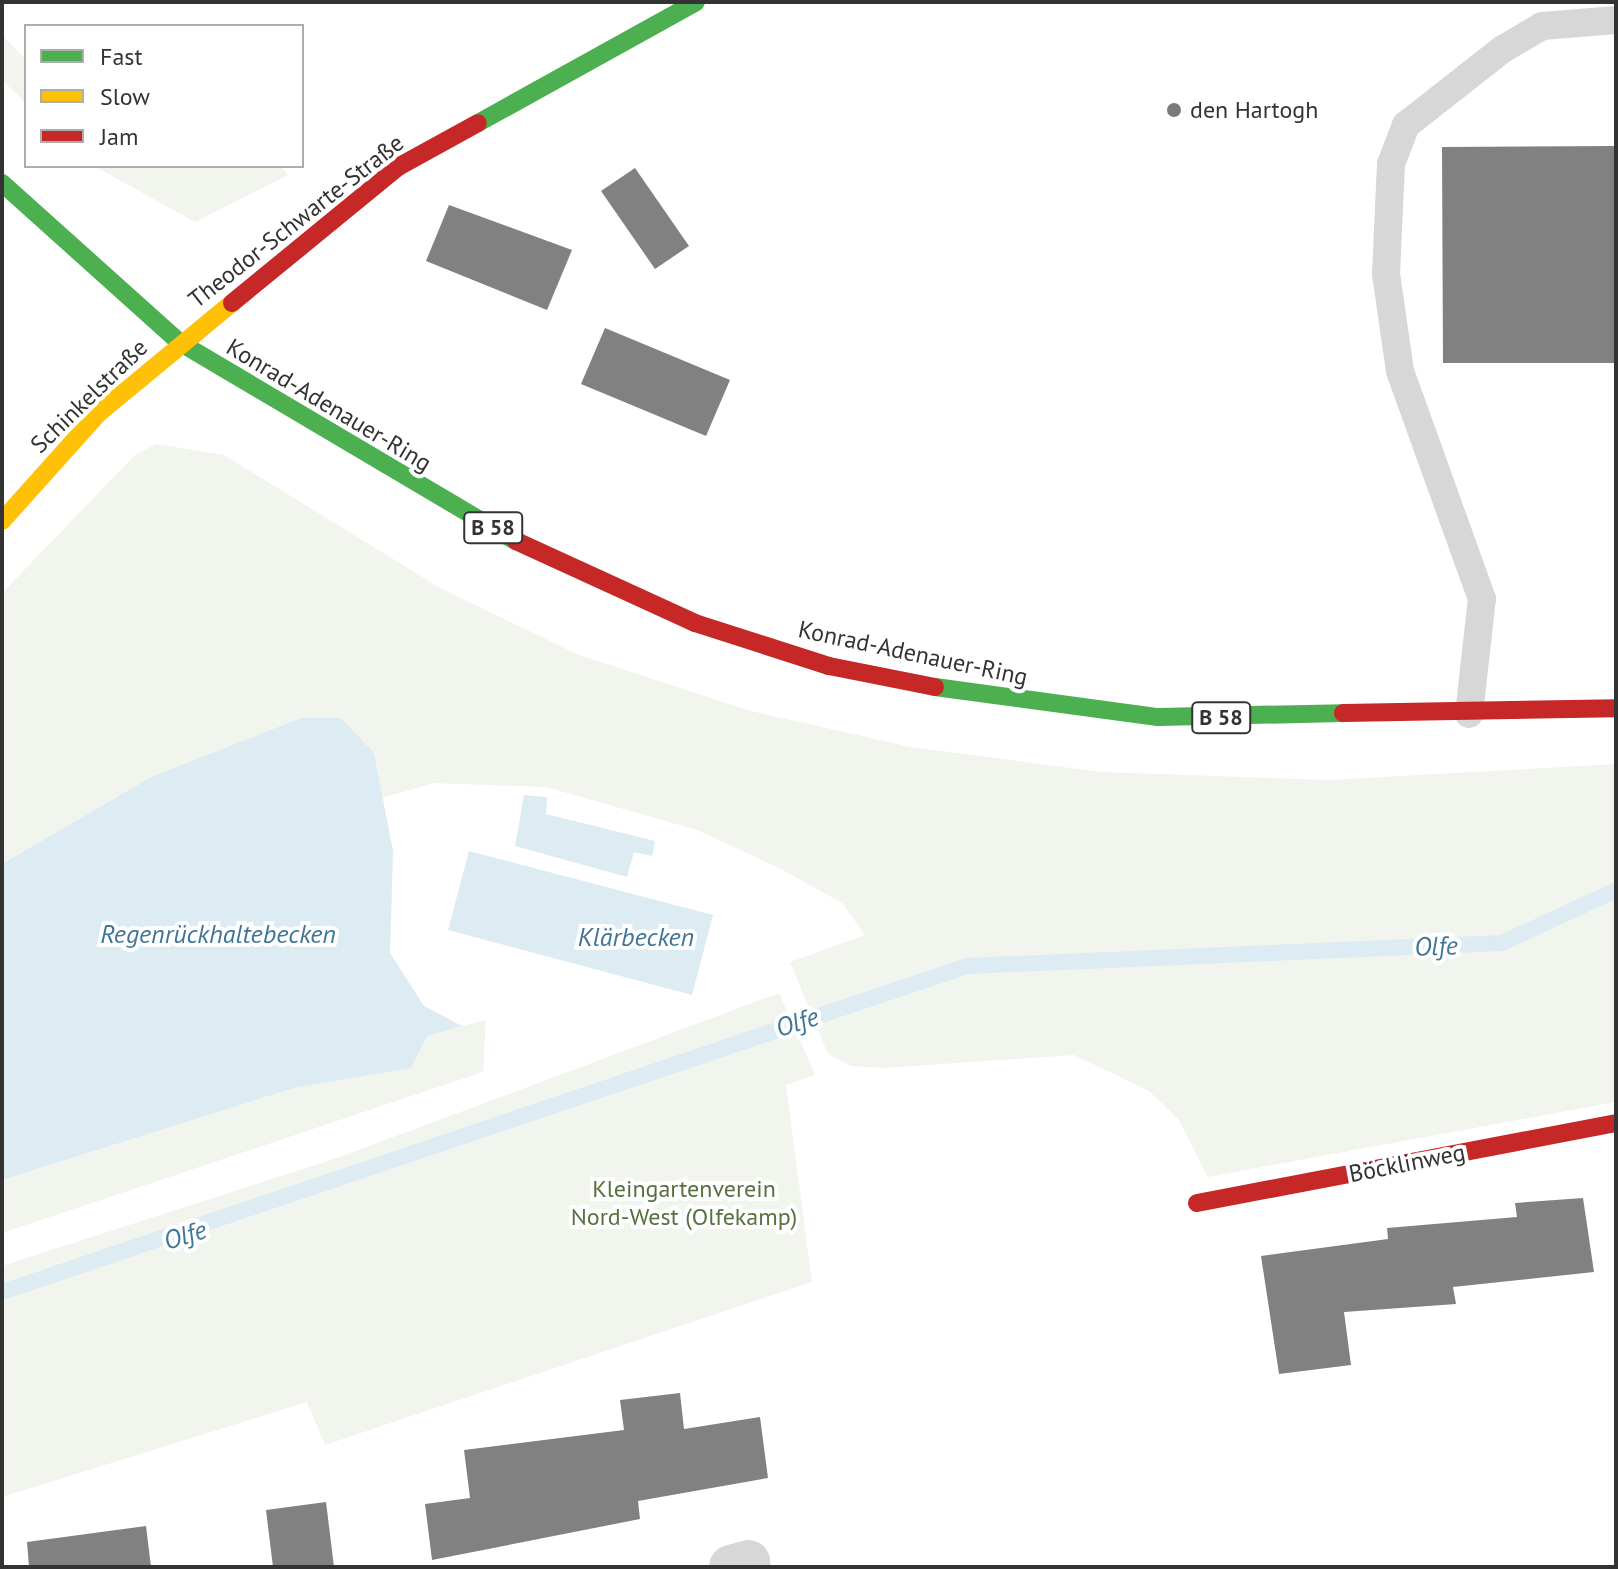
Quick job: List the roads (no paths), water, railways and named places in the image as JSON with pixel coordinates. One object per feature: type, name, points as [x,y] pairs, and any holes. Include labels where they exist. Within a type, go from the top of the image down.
[{"type":"main road","name":"Theodor-Schwarte-Straße","points":[[179,342],[398,167],[696,2]]},
{"type":"main road","name":"Konrad-Adenauer-Ring","points":[[2,183],[179,342],[551,561],[695,623],[829,666],[990,698],[1158,717],[1469,714],[1616,708]]},
{"type":"main road","name":"Schinkelstraße","points":[[2,521],[99,413],[179,342]]},
{"type":"main road","name":"Böcklinweg","points":[[1197,1203],[1616,1123]]},
{"type":"lane","points":[[1469,714],[1482,599],[1455,508],[1400,371],[1386,274],[1391,164],[1406,125],[1503,49],[1542,26],[1616,20]]},
{"type":"water","name":"Regenrückhaltebecken","points":[[301,718],[341,718],[374,753],[393,851],[390,953],[424,1006],[462,1026],[427,1036],[411,1068],[294,1088],[2,1180],[2,864],[151,777]]},
{"type":"water","name":"Klärbecken","points":[[524,795],[547,797],[546,814],[655,841],[652,856],[634,852],[627,877],[515,846]]},
{"type":"water","name":"Klärbecken","points":[[469,851],[713,915],[692,995],[448,930]]},
{"type":"waterway","name":"Olfe","points":[[2,1292],[967,966],[1502,943],[1616,890]]},
{"type":"place","name":"den Hartogh","points":[[1174,110]]},
{"type":"park label","name":"Kleingartenverein Nord-West (Olfekamp)","points":[[684,1203]]}]
